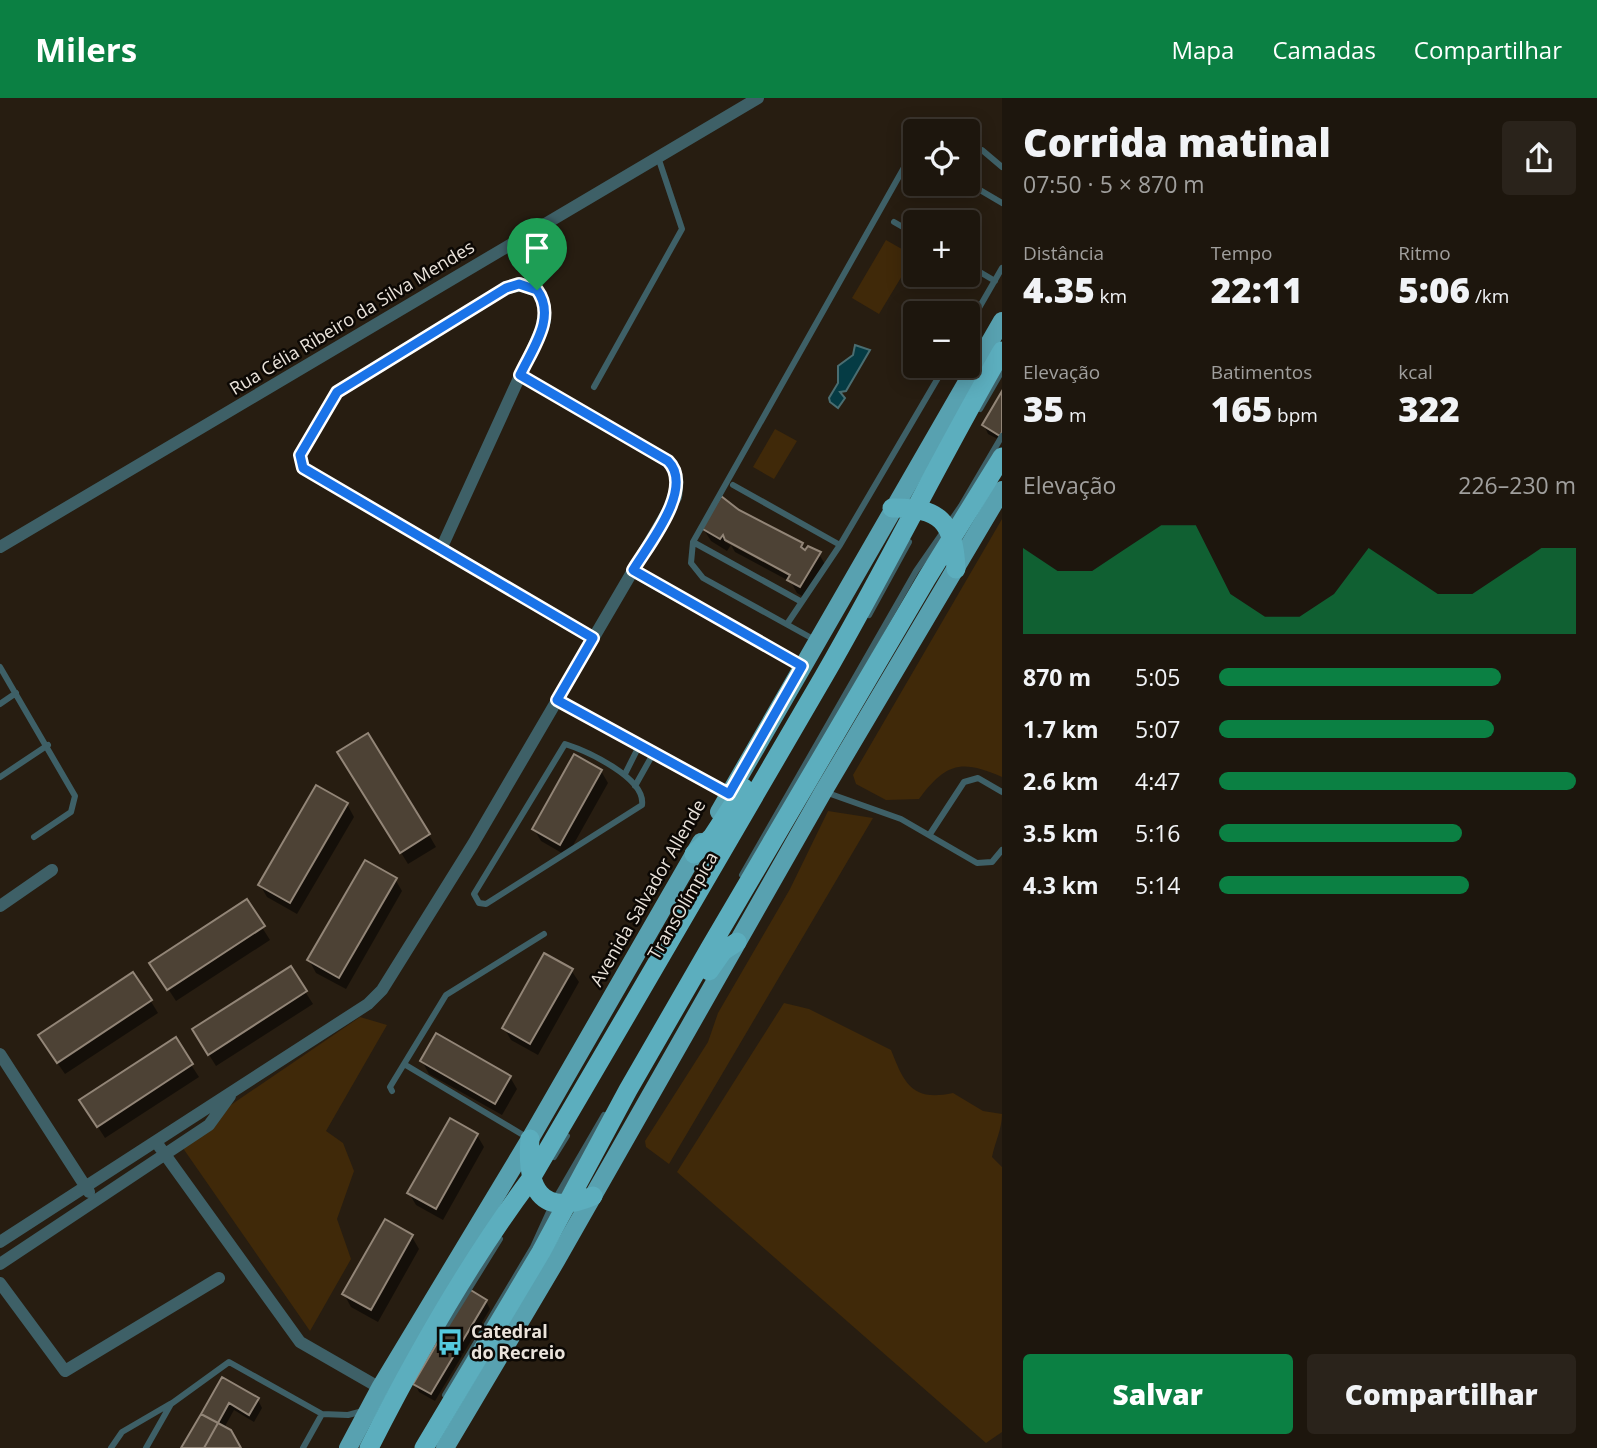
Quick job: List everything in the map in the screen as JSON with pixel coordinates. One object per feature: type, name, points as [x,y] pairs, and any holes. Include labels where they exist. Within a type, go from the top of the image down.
[{"type":"highway","points":[[369,1448],[423,1347],[505,1214],[531,1189],[919,508],[1002,351]]},
{"type":"highway","points":[[424,1448],[541,1252],[560,1202],[628,1090],[949,531],[1002,457]]},
{"type":"highway","points":[[892,508],[919,508],[949,531],[956,569]]},
{"type":"highway","points":[[694,854],[712,837],[814,683],[826,673]]},
{"type":"highway","points":[[628,1090],[643,1076],[717,959],[737,942]]},
{"type":"highway","points":[[530,1139],[531,1189]]},
{"type":"highway","points":[[531,1189],[560,1202],[593,1196]]},
{"type":"main road","name":"Avenida Salvador Allende","points":[[348,1448],[380,1388],[530,1139],[1002,321]]},
{"type":"main road","points":[[445,1448],[593,1196],[823,792],[1002,490]]},
{"type":"street","name":"Rua Célia Ribeiro da Silva Mendes","points":[[0,547],[758,98]]},
{"type":"street","points":[[441,549],[545,321],[546,310],[537,290],[528,285],[506,288],[337,392],[300,455],[303,468],[441,549],[593,638]]},
{"type":"street","points":[[0,1242],[376,997],[473,844],[676,498],[678,485],[673,466],[520,375]]},
{"type":"street","points":[[633,570],[802,666]]},
{"type":"street","points":[[557,700],[729,794]]},
{"type":"street","points":[[0,906],[52,870]]},
{"type":"street","points":[[0,1054],[95,1200]]},
{"type":"street","points":[[0,1264],[209,1125],[241,1083]]},
{"type":"street","points":[[156,1142],[168,1153],[284,1324],[300,1342],[380,1388]]},
{"type":"street","points":[[0,1283],[65,1371],[219,1278]]},
{"type":"lane","points":[[980,149],[1002,167]]},
{"type":"lane","points":[[594,387],[682,229],[658,157]]},
{"type":"lane","points":[[816,641],[696,571],[691,556],[694,542],[903,171]]},
{"type":"lane","points":[[980,190],[1002,203]]},
{"type":"lane","points":[[894,222],[903,227]]},
{"type":"lane","points":[[980,307],[1002,268]]},
{"type":"lane","points":[[980,272],[995,281]]},
{"type":"lane","points":[[974,420],[1002,371]]},
{"type":"lane","points":[[787,624],[840,545],[938,378]]},
{"type":"lane","name":"TransOlímpica","points":[[619,1047],[890,580],[919,508],[967,432]]},
{"type":"lane","name":"TransOlímpica","points":[[735,886],[916,571],[949,531],[1002,436]]},
{"type":"lane","points":[[733,485],[840,545]]},
{"type":"lane","points":[[694,542],[800,601]]},
{"type":"lane","points":[[0,667],[73,791],[75,803],[63,819],[34,837]]},
{"type":"lane","points":[[0,704],[16,693]]},
{"type":"lane","points":[[567,744],[625,774],[635,786],[641,796],[642,805],[486,904],[477,901],[474,894],[562,746],[567,744]]},
{"type":"lane","points":[[0,777],[48,745]]},
{"type":"lane","points":[[625,774],[639,746]]},
{"type":"lane","points":[[635,786],[653,754]]},
{"type":"lane","points":[[930,834],[964,782],[978,778],[1002,792]]},
{"type":"lane","points":[[823,792],[901,819],[985,864],[992,862],[1002,850]]},
{"type":"lane","name":"TransOlímpica","points":[[414,1448],[560,1202],[714,922]]},
{"type":"lane","points":[[392,1091],[390,1087],[446,995],[544,934]]},
{"type":"lane","points":[[404,1064],[530,1139]]},
{"type":"lane","points":[[531,1189],[572,1127]]},
{"type":"lane","points":[[378,1448],[436,1342],[513,1220]]},
{"type":"lane","points":[[111,1448],[122,1432],[171,1404],[225,1364],[234,1362],[322,1414],[348,1415],[369,1409]]},
{"type":"lane","points":[[146,1448],[171,1404]]},
{"type":"lane","points":[[303,1448],[322,1414]]},
{"type":"shaded area","points":[[886,240],[903,250],[903,274],[879,314],[852,298]]},
{"type":"shaded area","points":[[775,429],[797,441],[774,479],[753,467]]},
{"type":"shaded area","points":[[1002,519],[1002,777],[976,768],[955,768],[946,771],[919,799],[886,800],[856,784],[853,775]]},
{"type":"shaded area","points":[[828,811],[873,818],[669,1164],[646,1147],[645,1141],[708,1042],[718,1013],[790,889]]},
{"type":"shaded area","points":[[784,1003],[809,1009],[891,1050],[900,1072],[919,1092],[928,1095],[953,1093],[983,1111],[1002,1114],[992,1157],[1002,1167],[1002,1432],[986,1443],[677,1172]]},
{"type":"shaded area","points":[[360,1017],[387,1025],[326,1131],[343,1143],[354,1171],[337,1219],[351,1259],[310,1331],[178,1141]]},
{"type":"water","points":[[855,345],[870,350],[846,391],[840,392],[845,398],[838,408],[829,398],[838,383],[838,366],[853,355]]},
{"type":"building","points":[[1002,391],[1002,432],[1000,436],[982,425]]},
{"type":"building","points":[[721,496],[739,510],[803,543],[801,547],[805,550],[808,546],[821,552],[800,587],[787,580],[790,575],[725,540],[723,535],[720,539],[701,528]]},
{"type":"building","points":[[368,733],[430,834],[400,853],[337,752]]},
{"type":"building","points":[[574,754],[602,770],[560,845],[532,829]]},
{"type":"building","points":[[316,785],[348,803],[290,903],[258,885]]},
{"type":"building","points":[[365,860],[397,878],[339,978],[307,960]]},
{"type":"building","points":[[247,899],[265,926],[167,990],[149,963]]},
{"type":"building","points":[[544,953],[573,969],[530,1044],[502,1028]]},
{"type":"building","points":[[291,966],[307,991],[208,1055],[192,1029]]},
{"type":"building","points":[[133,972],[152,1000],[57,1063],[38,1035]]},
{"type":"building","points":[[436,1033],[511,1076],[495,1104],[420,1061]]},
{"type":"building","points":[[176,1037],[193,1064],[97,1127],[79,1100]]},
{"type":"building","points":[[450,1118],[478,1134],[436,1209],[407,1193]]},
{"type":"building","points":[[385,1219],[413,1235],[371,1310],[342,1294]]},
{"type":"building","name":"Catedral do Recreio","points":[[469,1289],[487,1300],[431,1394],[413,1384]]},
{"type":"building","points":[[222,1377],[259,1398],[249,1415],[229,1403],[218,1423],[201,1414]]},
{"type":"building","points":[[201,1414],[218,1423],[204,1448],[181,1448]]},
{"type":"building","points":[[218,1423],[231,1430],[241,1448],[204,1448]]},
{"type":"place","name":"Catedral do Recreio","points":[[450,1342]]},
{"type":"route","points":[[519,284],[537,290],[545,302],[545,321],[520,375],[668,461],[676,474],[676,498],[633,570],[802,666],[729,794],[557,700],[593,638],[303,468],[300,455],[337,392],[506,288],[519,284]]}]
